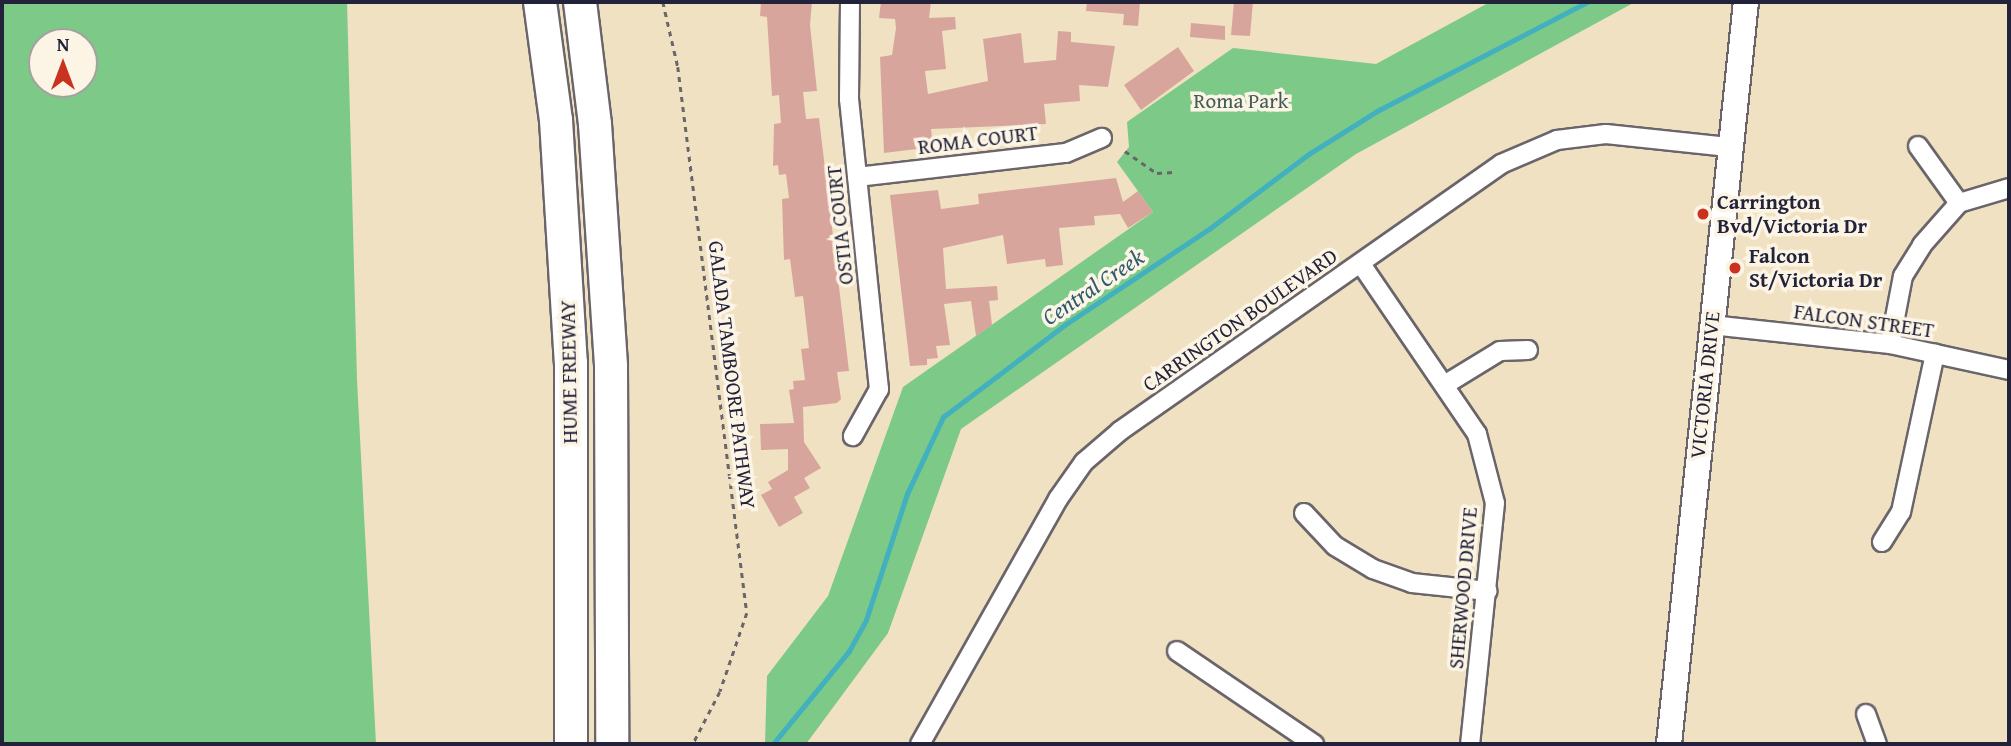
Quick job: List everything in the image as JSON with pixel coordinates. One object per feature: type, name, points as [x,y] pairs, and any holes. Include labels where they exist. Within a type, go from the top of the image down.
[{"type":"highway","name":"HUME FREEWAY","points":[[540,2],[556,120],[569,337],[571,744]]},
{"type":"highway","name":"HUME FREEWAY","points":[[580,2],[595,124],[611,366],[612,744]]},
{"type":"street","name":"OSTIA COURT","points":[[850,2],[849,99],[879,389],[853,436]]},
{"type":"street","name":"VICTORIA DRIVE","points":[[1670,744],[1741,9]]},
{"type":"street","name":"CARRINGTON BOULEVARD","points":[[920,744],[1058,499],[1084,462],[1288,311],[1361,264],[1501,164],[1557,141],[1606,134],[1728,147]]},
{"type":"street","name":"ROMA COURT","points":[[857,177],[1066,153],[1102,138]]},
{"type":"street","points":[[1918,146],[1959,203]]},
{"type":"street","points":[[1891,344],[1903,276],[1959,203],[2009,188]]},
{"type":"street","name":"SHERWOOD DRIVE","points":[[1361,264],[1446,384],[1477,434],[1495,503],[1471,744]]},
{"type":"street","name":"FALCON STREET","points":[[1711,325],[1891,344],[2009,370]]},
{"type":"street","points":[[1446,384],[1500,351],[1528,350]]},
{"type":"street","points":[[1882,542],[1901,512],[1935,354]]},
{"type":"street","points":[[1304,513],[1335,545],[1373,569],[1412,583],[1488,591]]},
{"type":"street","points":[[1177,651],[1314,744]]},
{"type":"street","points":[[1866,715],[1877,744]]},
{"type":"path","name":"GALADA TAMBOORE PATHWAY","points":[[663,2],[678,67],[747,613],[720,692],[693,744]]},
{"type":"path","points":[[1125,151],[1157,173],[1174,172]]},
{"type":"green space","points":[[2,2],[347,2],[357,380],[376,744],[2,744]]},
{"type":"green space","name":"Roma Park","points":[[1490,2],[1635,2],[1356,154],[961,429],[888,633],[806,744],[765,744],[767,676],[828,596],[903,387],[1153,212],[1117,162],[1129,147],[1127,122],[1233,48],[1376,64]]},
{"type":"building","points":[[761,2],[812,2],[810,25],[817,91],[803,92],[806,119],[819,118],[849,371],[837,372],[841,399],[837,403],[803,407],[804,442],[821,468],[804,478],[810,488],[794,497],[803,513],[779,527],[761,495],[772,489],[768,482],[788,470],[788,449],[761,450],[760,424],[794,423],[789,390],[794,389],[793,381],[805,380],[801,349],[809,348],[803,296],[795,297],[790,259],[784,260],[782,199],[789,198],[786,174],[779,175],[778,165],[773,166],[774,124],[781,123],[779,95],[772,96],[767,17],[760,16]]},
{"type":"building","points":[[881,2],[931,2],[929,18],[955,17],[956,29],[942,31],[946,69],[925,71],[928,94],[988,81],[983,39],[1021,33],[1024,63],[1056,60],[1058,31],[1071,32],[1071,42],[1115,46],[1108,87],[1079,85],[1080,101],[1044,104],[1046,124],[931,129],[933,147],[884,153],[880,57],[892,55],[896,28],[895,19],[879,18]]},
{"type":"building","points":[[1087,2],[1140,2],[1138,26],[1123,25],[1124,14],[1086,11]]},
{"type":"building","points":[[1234,2],[1253,2],[1250,36],[1231,35]]},
{"type":"building","points":[[1191,23],[1225,26],[1225,40],[1190,37]]},
{"type":"building","points":[[1178,47],[1194,71],[1141,110],[1124,85]]},
{"type":"building","points":[[1116,178],[1123,202],[1138,191],[1153,212],[1128,228],[1120,214],[1094,216],[1095,225],[1059,228],[1063,265],[1046,267],[1045,259],[1007,264],[1003,235],[943,248],[946,289],[997,286],[998,300],[989,301],[992,325],[976,336],[971,301],[944,304],[950,345],[936,346],[938,358],[927,359],[927,365],[910,366],[890,195],[938,190],[941,209],[979,204],[978,194]]},
{"type":"waterway","name":"Central Creek","points":[[773,744],[849,651],[866,620],[907,494],[943,417],[1066,324],[1209,229],[1309,154],[1379,110],[1587,2]]},
{"type":"place","name":"Carrington Bvd/Victoria Dr","points":[[1703,214]]},
{"type":"place","name":"Falcon St/Victoria Dr","points":[[1735,268]]}]
